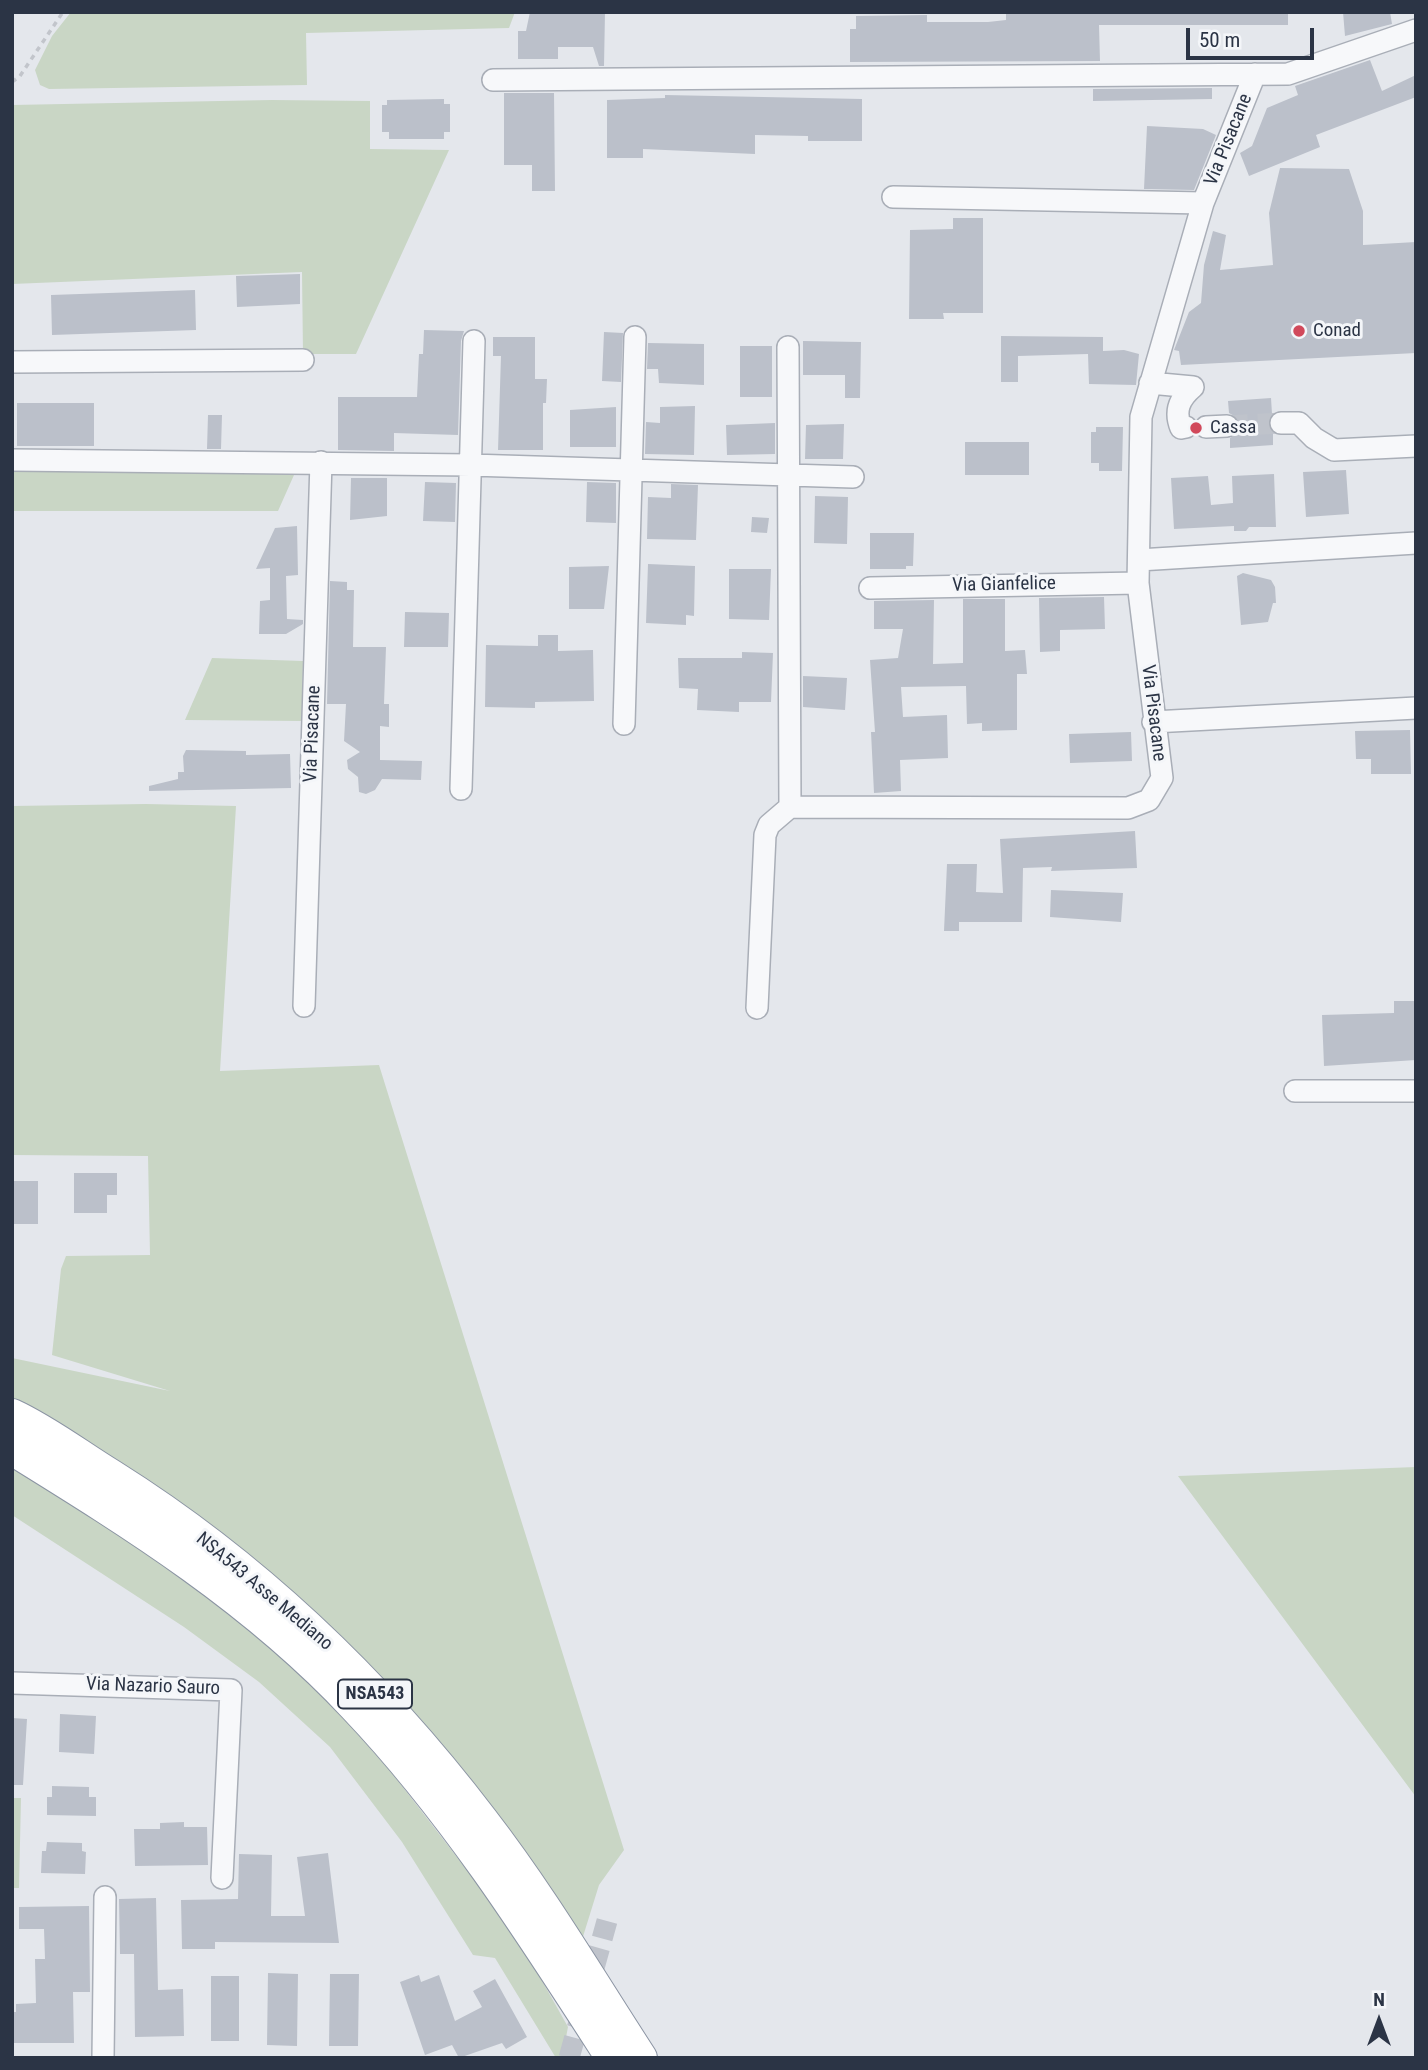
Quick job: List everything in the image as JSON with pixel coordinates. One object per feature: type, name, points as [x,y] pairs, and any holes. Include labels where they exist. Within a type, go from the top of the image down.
[{"type":"highway","name":"NSA543 Asse Mediano","points":[[16,1417],[168,1511],[299,1617],[359,1675],[482,1819],[530,1886],[641,2058]]},
{"type":"highway","name":"NSA543 Asse Mediano","points":[[12,1449],[151,1534],[223,1588],[280,1636],[355,1707],[509,1898],[612,2058]]},
{"type":"street","points":[[494,80],[1289,74],[1416,30]]},
{"type":"street","name":"Via Pisacane","points":[[790,807],[1128,808],[1149,800],[1162,778],[1138,583],[1141,416],[1203,203],[1255,74]]},
{"type":"street","points":[[893,197],[1203,203]]},
{"type":"street","points":[[624,724],[635,337]]},
{"type":"street","points":[[461,789],[474,341]]},
{"type":"street","points":[[757,1009],[765,835],[769,825],[790,807],[788,347]]},
{"type":"street","points":[[12,362],[303,360]]},
{"type":"street","points":[[1150,383],[1192,387],[1181,398],[1176,416],[1181,428],[1206,426]]},
{"type":"street","points":[[1281,423],[1300,423],[1314,439],[1334,450],[1416,446]]},
{"type":"street","points":[[12,460],[471,465],[853,477]]},
{"type":"street","name":"Via Pisacane","points":[[304,1006],[321,462]]},
{"type":"street","points":[[1139,560],[1416,543]]},
{"type":"street","name":"Via Gianfelice","points":[[870,587],[1138,583]]},
{"type":"street","points":[[1153,722],[1416,708]]},
{"type":"street","points":[[1295,1091],[1416,1091]]},
{"type":"street","name":"Via Nazario Sauro","points":[[12,1683],[231,1690],[222,1878]]},
{"type":"street","points":[[103,2058],[104,1897]]},
{"type":"path","points":[[12,82],[20,76],[45,35],[63,12]]},
{"type":"green space","points":[[71,12],[515,12],[509,28],[306,33],[307,85],[49,89],[40,85],[35,70],[52,36]]},
{"type":"green space","points":[[370,101],[370,149],[449,150],[356,354],[303,354],[302,272],[12,284],[12,105]]},
{"type":"green space","points":[[298,466],[278,511],[12,511],[12,468]]},
{"type":"green space","points":[[212,658],[303,661],[302,721],[185,720]]},
{"type":"green space","points":[[12,806],[236,806],[220,1071],[379,1065],[624,1850],[599,1885],[581,1943],[488,1812],[12,1418],[12,1358],[170,1391],[52,1355],[61,1269],[66,1256],[150,1255],[148,1156],[12,1155]]},
{"type":"green space","points":[[12,1460],[70,1494],[257,1634],[332,1705],[392,1773],[487,1896],[531,1961],[568,2027],[562,2058],[556,2058],[495,1958],[473,1955],[402,1842],[330,1747],[259,1682],[184,1627],[12,1515]]},
{"type":"green space","points":[[1416,1467],[1416,1797],[1178,1476]]},
{"type":"green space","points":[[12,1798],[21,1798],[19,1888],[12,1888]]},
{"type":"building","points":[[530,12],[605,12],[604,66],[599,66],[593,47],[558,47],[558,59],[518,59],[518,31],[526,31]]},
{"type":"building","points":[[1006,12],[1288,12],[1288,25],[1099,25],[1100,61],[850,62],[850,29],[856,29],[856,16],[927,15],[927,22],[988,22],[1006,20]]},
{"type":"building","points":[[1343,12],[1390,12],[1392,24],[1345,36]]},
{"type":"building","points":[[1370,60],[1382,91],[1416,75],[1416,97],[1316,135],[1320,147],[1249,176],[1240,153],[1252,146],[1267,108],[1298,95],[1295,86]]},
{"type":"building","points":[[1212,88],[1212,99],[1093,101],[1093,89]]},
{"type":"building","points":[[504,93],[554,93],[555,191],[532,191],[532,165],[504,165]]},
{"type":"building","points":[[665,95],[862,99],[862,141],[808,141],[808,136],[755,135],[755,154],[643,149],[643,158],[607,158],[607,100],[665,98]]},
{"type":"building","points":[[444,99],[444,104],[450,104],[450,132],[444,132],[444,139],[389,139],[389,132],[382,132],[382,105],[387,105],[387,100]]},
{"type":"building","points":[[1147,126],[1203,129],[1216,135],[1194,190],[1144,189]]},
{"type":"building","name":"Conad","points":[[1280,168],[1349,169],[1363,211],[1363,245],[1416,242],[1416,353],[1181,365],[1179,351],[1174,350],[1189,312],[1201,303],[1204,265],[1213,231],[1226,235],[1220,270],[1273,265],[1269,213]]},
{"type":"building","points":[[953,218],[983,218],[983,313],[943,313],[944,319],[909,319],[910,230],[953,229]]},
{"type":"building","points":[[300,274],[300,304],[237,307],[236,276]]},
{"type":"building","points":[[195,290],[196,330],[52,335],[51,295]]},
{"type":"building","points":[[424,330],[464,331],[461,341],[458,435],[394,433],[394,451],[338,450],[338,397],[417,397],[419,354],[423,354]]},
{"type":"building","points":[[604,332],[623,333],[621,382],[602,381]]},
{"type":"building","points":[[1001,336],[1103,337],[1103,351],[1124,350],[1139,354],[1136,385],[1089,384],[1088,354],[1018,356],[1018,382],[1001,382]]},
{"type":"building","points":[[493,337],[535,337],[535,379],[547,379],[546,403],[543,403],[543,450],[498,450],[501,356],[493,356]]},
{"type":"building","points":[[803,341],[861,342],[860,398],[845,398],[845,375],[803,375]]},
{"type":"building","points":[[648,343],[704,344],[704,385],[659,383],[658,369],[647,369]]},
{"type":"building","points":[[740,346],[772,346],[772,397],[740,397]]},
{"type":"building","points":[[1271,398],[1272,414],[1268,424],[1273,433],[1273,445],[1230,448],[1230,438],[1238,433],[1240,426],[1238,418],[1229,413],[1228,401]]},
{"type":"building","points":[[17,403],[94,403],[94,446],[17,446]]},
{"type":"building","points":[[695,406],[694,455],[645,454],[646,422],[660,423],[660,407]]},
{"type":"building","points":[[616,407],[616,447],[570,447],[570,410]]},
{"type":"building","points":[[208,415],[222,415],[221,449],[207,449]]},
{"type":"building","points":[[775,423],[775,454],[727,455],[726,425]]},
{"type":"building","points":[[844,424],[843,459],[805,459],[806,425]]},
{"type":"building","points":[[1096,427],[1123,427],[1122,471],[1099,471],[1099,463],[1091,463],[1091,432],[1096,432]]},
{"type":"building","points":[[965,442],[1029,442],[1029,475],[965,475]]},
{"type":"building","points":[[1346,470],[1349,514],[1306,517],[1303,472]]},
{"type":"building","points":[[1274,474],[1276,527],[1249,527],[1246,531],[1234,531],[1234,526],[1174,529],[1171,478],[1208,476],[1211,505],[1233,503],[1232,476]]},
{"type":"building","points":[[351,478],[387,478],[387,516],[350,520]]},
{"type":"building","points":[[425,482],[456,483],[455,522],[423,521]]},
{"type":"building","points":[[587,482],[616,483],[616,523],[586,522]]},
{"type":"building","points":[[671,484],[698,485],[696,540],[647,539],[648,497],[671,498]]},
{"type":"building","points":[[815,496],[848,497],[847,544],[814,543]]},
{"type":"building","points":[[752,517],[769,518],[767,533],[751,532]]},
{"type":"building","points":[[297,526],[298,575],[286,576],[287,619],[303,620],[303,624],[286,634],[259,634],[260,601],[270,600],[270,568],[256,569],[275,528]]},
{"type":"building","points":[[870,533],[914,533],[913,566],[906,566],[906,569],[870,569]]},
{"type":"building","points":[[648,564],[695,566],[694,616],[686,615],[686,625],[646,623]]},
{"type":"building","points":[[609,566],[604,609],[569,609],[569,567]]},
{"type":"building","points":[[729,569],[771,569],[769,620],[729,619]]},
{"type":"building","points":[[1243,573],[1271,580],[1275,587],[1276,603],[1273,603],[1268,622],[1241,625],[1237,576]]},
{"type":"building","points":[[330,581],[347,582],[347,590],[354,590],[353,647],[386,647],[384,704],[389,704],[389,727],[380,726],[380,760],[422,761],[421,780],[382,779],[375,790],[366,794],[359,792],[358,777],[348,769],[347,760],[360,752],[344,741],[346,704],[327,704]]},
{"type":"building","points":[[1104,597],[1105,629],[1060,630],[1060,651],[1040,652],[1039,598]]},
{"type":"building","points":[[963,599],[1005,599],[1005,651],[1025,650],[1027,674],[1017,674],[1017,730],[982,731],[982,723],[967,724],[966,686],[901,687],[903,717],[947,715],[948,758],[900,760],[901,791],[874,793],[871,732],[875,732],[870,660],[898,658],[903,629],[874,629],[874,601],[934,600],[933,664],[963,663]]},
{"type":"building","points":[[405,612],[449,613],[448,647],[404,647]]},
{"type":"building","points":[[538,635],[558,635],[558,651],[593,650],[594,701],[535,702],[535,708],[485,707],[486,645],[538,646]]},
{"type":"building","points":[[742,652],[773,653],[771,702],[739,702],[739,712],[697,710],[698,689],[679,688],[678,658],[742,658]]},
{"type":"building","points":[[803,676],[847,678],[845,710],[803,707]]},
{"type":"building","points":[[1410,730],[1411,774],[1371,774],[1371,759],[1356,759],[1355,731]]},
{"type":"building","points":[[1131,732],[1132,761],[1070,763],[1069,734]]},
{"type":"building","points":[[186,750],[246,751],[246,755],[290,754],[291,788],[149,791],[149,786],[178,779],[178,772],[184,772],[183,756]]},
{"type":"building","points":[[1135,831],[1137,868],[1051,871],[1052,867],[1023,868],[1022,922],[959,922],[959,931],[944,931],[947,864],[977,864],[976,892],[1003,893],[1000,839]]},
{"type":"building","points":[[1051,890],[1123,893],[1121,922],[1050,917]]},
{"type":"building","points":[[1394,1001],[1416,1001],[1416,1060],[1324,1066],[1322,1015],[1394,1013]]},
{"type":"building","points":[[74,1173],[117,1173],[117,1195],[107,1195],[107,1213],[74,1213]]},
{"type":"building","points":[[12,1181],[38,1181],[38,1224],[12,1224]]},
{"type":"building","points":[[60,1714],[96,1716],[94,1754],[59,1752]]},
{"type":"building","points":[[12,1718],[27,1719],[23,1785],[12,1785]]},
{"type":"building","points":[[52,1786],[89,1787],[89,1797],[96,1797],[96,1816],[47,1815],[47,1797],[52,1797]]},
{"type":"building","points":[[184,1822],[184,1827],[207,1827],[208,1865],[135,1866],[134,1829],[160,1829],[160,1823]]},
{"type":"building","points":[[47,1842],[82,1843],[82,1851],[86,1852],[85,1874],[41,1873],[42,1851],[46,1851]]},
{"type":"building","points":[[328,1853],[339,1943],[215,1942],[215,1949],[182,1949],[181,1900],[238,1899],[239,1854],[272,1855],[271,1916],[305,1916],[297,1857]]},
{"type":"building","points":[[156,1898],[158,1990],[183,1989],[184,2036],[135,2037],[134,1954],[120,1954],[119,1899]]},
{"type":"building","points":[[89,1906],[90,1992],[73,1992],[74,2043],[12,2043],[12,2012],[16,2012],[16,2004],[36,2003],[35,1959],[45,1959],[44,1929],[19,1929],[19,1907]]},
{"type":"building","points":[[268,1973],[298,1974],[297,2046],[267,2045]]},
{"type":"building","points":[[330,1974],[359,1974],[358,2046],[329,2046]]},
{"type":"building","points":[[419,1975],[421,1982],[439,1975],[455,2021],[482,2007],[473,1991],[495,1979],[527,2037],[506,2049],[502,2043],[459,2058],[452,2045],[425,2055],[400,1982]]},
{"type":"building","points":[[211,1976],[239,1976],[239,2041],[211,2041]]},
{"type":"tunnel","points":[[1227,426],[1281,423]]},
{"type":"tunnel","points":[[569,2058],[607,1921]]},
{"type":"place","name":"Conad","points":[[1299,331]]},
{"type":"place","name":"Cassa","points":[[1196,428]]}]
